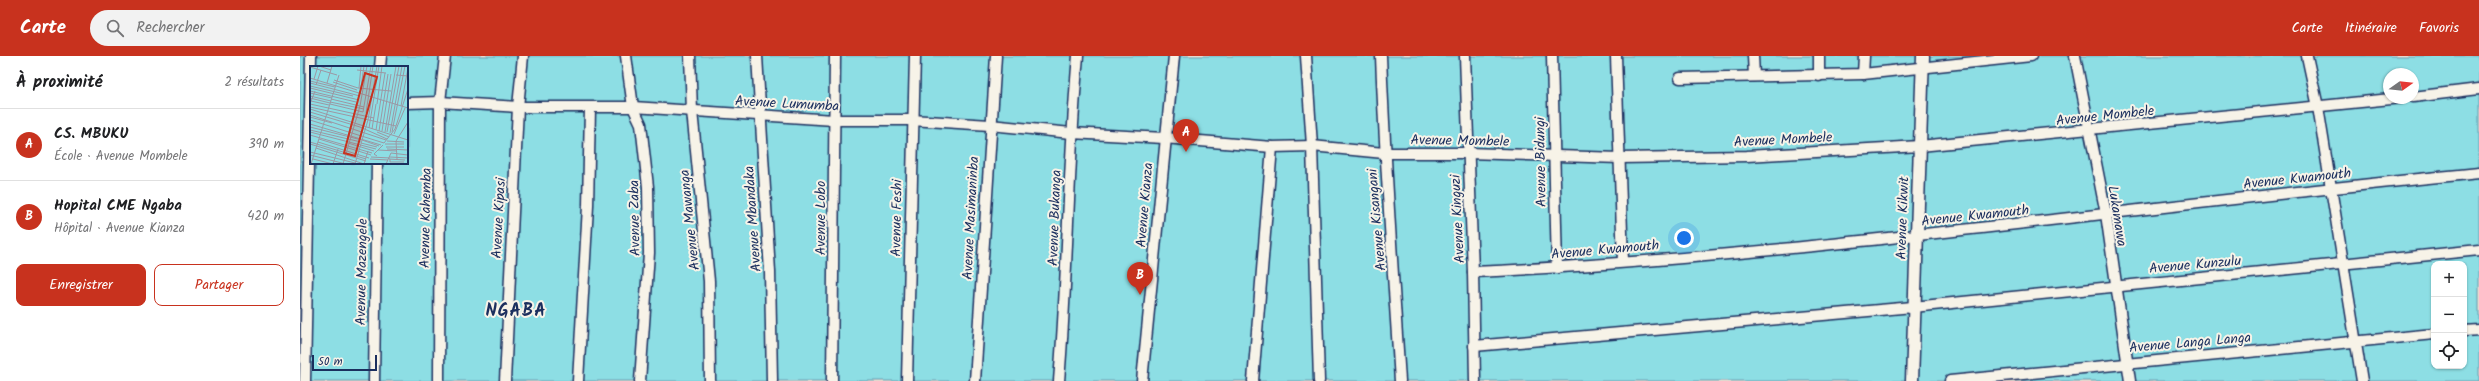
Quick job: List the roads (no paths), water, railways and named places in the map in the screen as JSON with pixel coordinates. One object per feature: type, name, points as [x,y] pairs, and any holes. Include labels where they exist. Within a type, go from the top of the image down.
[{"type":"main road","name":"Avenue Kikwit","points":[[1912,381],[1923,62]]},
{"type":"street","points":[[305,381],[306,102],[311,56]]},
{"type":"street","points":[[380,66],[381,56]]},
{"type":"street","name":"Avenue Kahemba","points":[[439,381],[440,102],[445,56]]},
{"type":"street","name":"Avenue Kipasi","points":[[505,381],[518,107],[523,56]]},
{"type":"street","name":"Avenue Zaba","points":[[626,56],[632,107],[641,124],[648,186],[650,253],[640,381]]},
{"type":"street","name":"Avenue Mawanga","points":[[690,56],[692,111],[709,281],[710,381]]},
{"type":"street","name":"Avenue Mbandaka","points":[[757,56],[759,116],[770,272],[772,381]]},
{"type":"street","name":"Avenue Lobo","points":[[832,381],[835,56]]},
{"type":"street","name":"Avenue Feshi","points":[[906,381],[912,120],[915,56]]},
{"type":"street","name":"Avenue Masimaninba","points":[[975,381],[990,125],[996,56]]},
{"type":"street","name":"Avenue Bukanga","points":[[1059,381],[1066,288],[1071,133],[1078,56]]},
{"type":"street","name":"Avenue Kianza","points":[[1142,381],[1164,138],[1174,56]]},
{"type":"street","points":[[1306,56],[1312,146],[1319,381]]},
{"type":"street","name":"Avenue Kisangani","points":[[1381,56],[1384,153],[1391,223],[1400,381]]},
{"type":"street","name":"Avenue Kinguzi","points":[[1465,56],[1467,153],[1473,272],[1474,381]]},
{"type":"street","name":"Avenue Bidungi","points":[[1552,56],[1557,268]]},
{"type":"street","points":[[1616,56],[1623,262]]},
{"type":"street","points":[[1753,56],[1754,76]]},
{"type":"street","points":[[1819,56],[1819,76]]},
{"type":"street","points":[[1863,74],[1864,56]]},
{"type":"street","points":[[1680,78],[1863,74],[1923,62],[2031,56]]},
{"type":"street","name":"Lukamawa","points":[[2075,56],[2088,131],[2106,214],[2114,286],[2130,381]]},
{"type":"street","points":[[2307,56],[2318,107],[2362,381]]},
{"type":"street","points":[[2419,96],[2479,89]]},
{"type":"street","name":"Avenue Mombele","points":[[1164,138],[1272,147],[1312,146],[1384,153],[1467,153],[1620,158],[1747,156],[1920,146],[2088,131],[2383,100]]},
{"type":"street","name":"Avenue Lumumba","points":[[408,103],[440,102],[518,107],[632,107],[834,120],[912,120],[990,125],[1071,133],[1164,138]]},
{"type":"street","points":[[578,381],[588,206],[590,108]]},
{"type":"street","points":[[1253,381],[1272,147]]},
{"type":"street","name":"Avenue Mazengele","points":[[374,381],[377,164]]},
{"type":"street","name":"Avenue Kwamouth","points":[[1473,272],[1557,268],[1916,236],[2330,188],[2479,174]]},
{"type":"street","name":"Avenue Kunzulu","points":[[1914,307],[2114,286],[2344,265],[2479,250]]},
{"type":"street","points":[[1474,346],[1914,307]]},
{"type":"street","points":[[2467,331],[2479,330]]},
{"type":"street","name":"Avenue Langa Langa","points":[[1950,381],[2127,362],[2431,334]]},
{"type":"water","points":[[300,56],[2479,56],[2479,381],[300,381]]},
{"type":"place","name":"CS. MBUKU","points":[[1186,152]]},
{"type":"place","name":"Hopital CME Ngaba","points":[[1140,295]]},
{"type":"district","name":"NGABA","points":[[516,310]]}]
